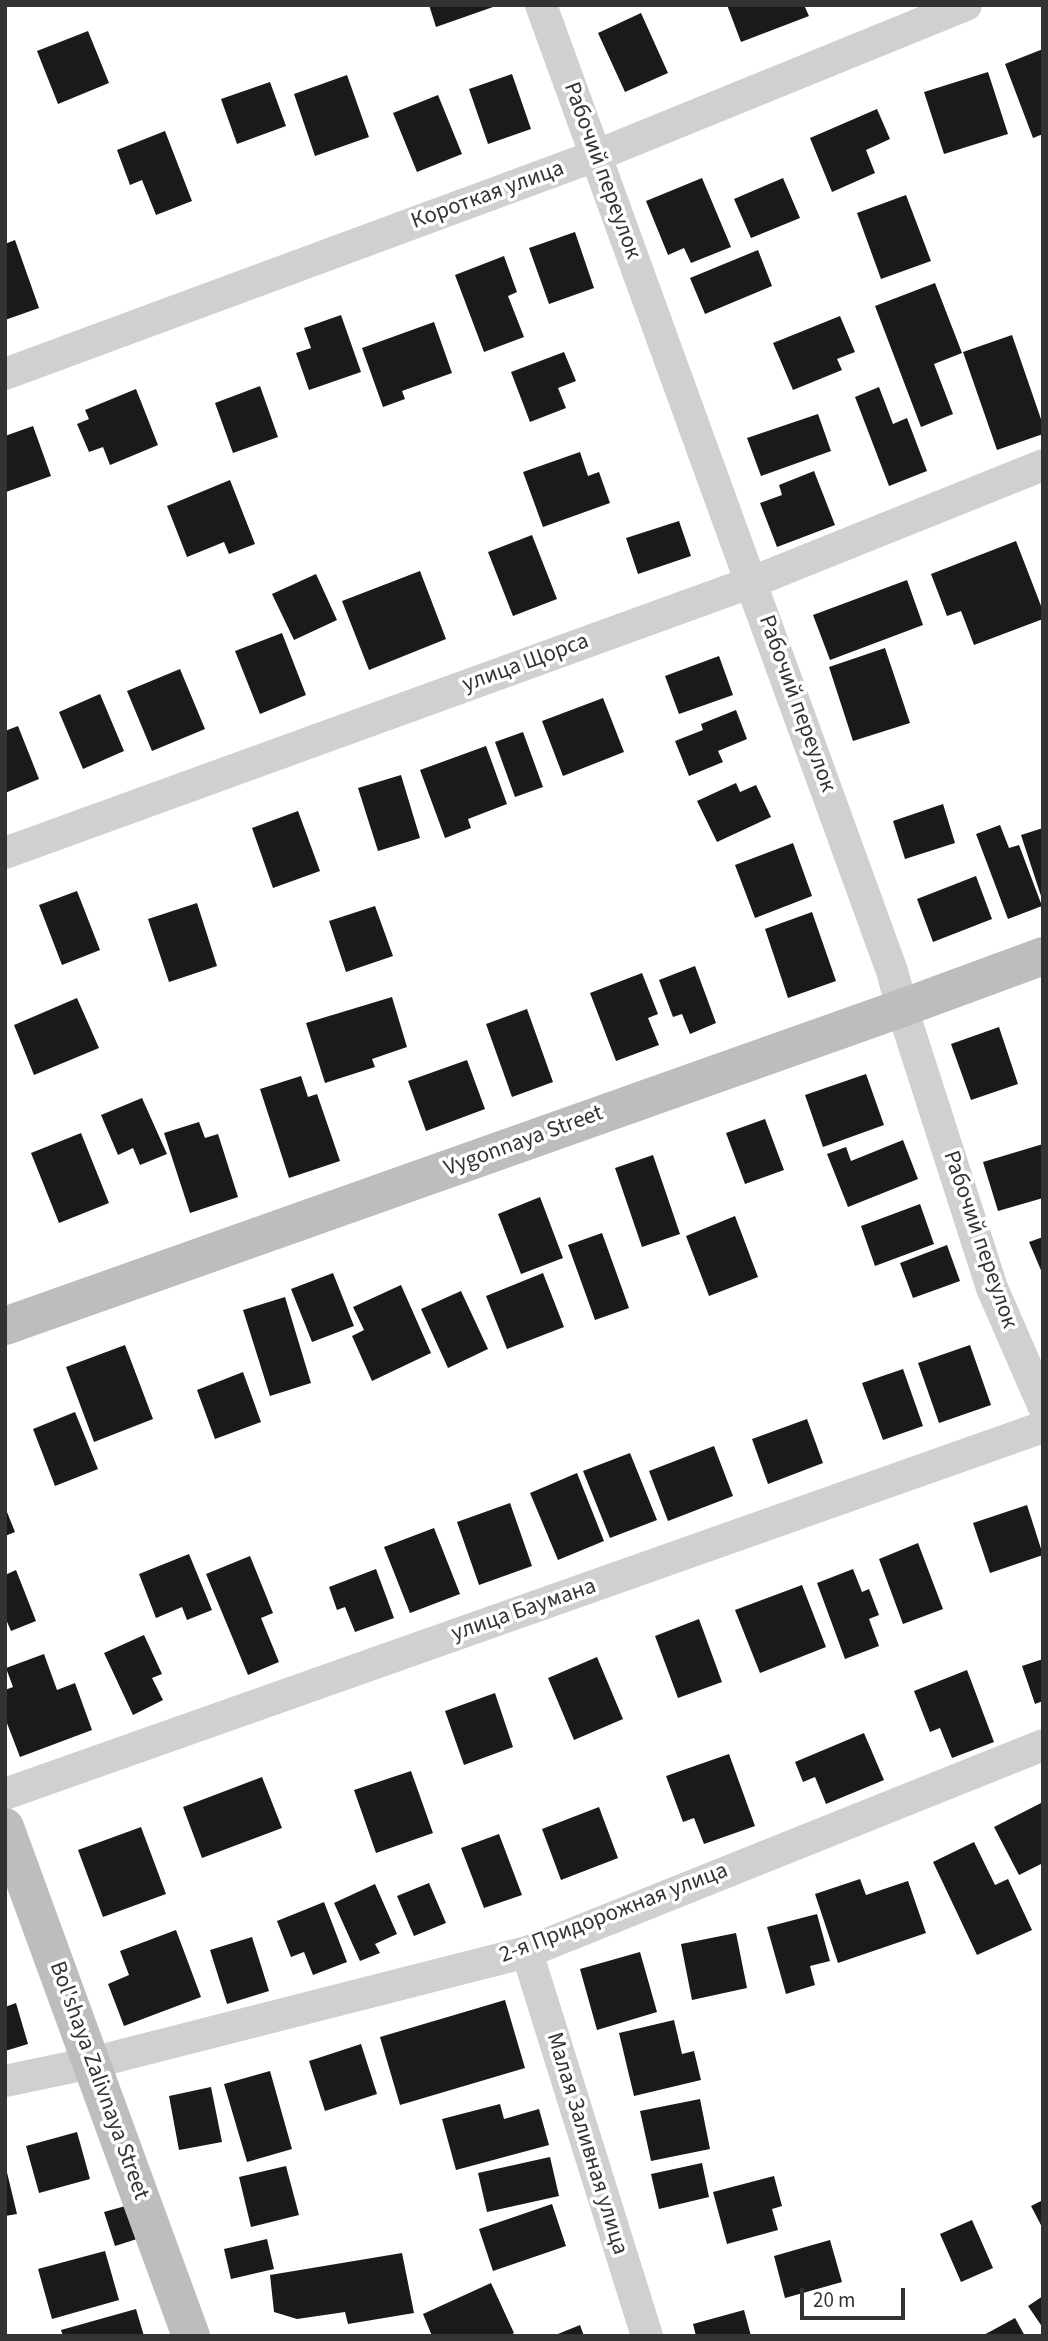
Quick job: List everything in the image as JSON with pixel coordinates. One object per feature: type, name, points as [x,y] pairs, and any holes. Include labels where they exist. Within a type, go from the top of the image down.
[{"type":"street","name":"Рабочий переулок","points":[[541,5],[892,971],[992,1288],[1043,1405]]},
{"type":"street","name":"Короткая улица","points":[[5,374],[595,156],[966,5]]},
{"type":"street","name":"улица Щорса","points":[[5,853],[752,582],[1043,465]]},
{"type":"street","name":"Vygonnaya Street","points":[[5,1326],[902,1009],[1043,956]]},
{"type":"street","name":"улица Баумана","points":[[5,1794],[1043,1427]]},
{"type":"street","name":"2-я Придорожная улица","points":[[5,2081],[91,2063],[527,1952],[1043,1745]]},
{"type":"street","name":"Bol'shaya Zalivnaya Street","points":[[5,1827],[191,2336]]},
{"type":"street","name":"Малая Заливная улица","points":[[527,1952],[647,2336]]},
{"type":"building","points":[[429,5],[492,5],[493,7],[436,27]]},
{"type":"building","points":[[727,5],[804,5],[809,16],[741,42]]},
{"type":"building","points":[[641,13],[668,73],[625,92],[598,33]]},
{"type":"building","points":[[88,31],[109,83],[58,104],[37,51]]},
{"type":"building","points":[[1043,49],[1043,134],[1033,138],[1005,64]]},
{"type":"building","points":[[988,72],[1008,134],[944,154],[924,92]]},
{"type":"building","points":[[512,74],[531,129],[488,144],[469,89]]},
{"type":"building","points":[[347,75],[369,137],[315,156],[294,94]]},
{"type":"building","points":[[270,82],[286,126],[237,144],[221,99]]},
{"type":"building","points":[[438,95],[462,154],[417,172],[393,113]]},
{"type":"building","points":[[877,109],[890,139],[866,150],[875,173],[832,192],[810,138]]},
{"type":"building","points":[[165,131],[192,201],[156,215],[142,180],[130,185],[117,150]]},
{"type":"building","points":[[702,178],[731,247],[691,263],[684,248],[668,255],[646,201]]},
{"type":"building","points":[[783,178],[800,218],[751,238],[734,199]]},
{"type":"building","points":[[906,195],[931,261],[881,279],[857,213]]},
{"type":"building","points":[[575,232],[594,288],[549,304],[529,248]]},
{"type":"building","points":[[15,240],[39,308],[5,320],[5,244]]},
{"type":"building","points":[[758,250],[772,286],[705,314],[690,278]]},
{"type":"building","points":[[504,256],[517,292],[508,296],[524,337],[484,352],[455,275]]},
{"type":"building","points":[[935,283],[962,353],[934,364],[953,414],[921,427],[875,306]]},
{"type":"building","points":[[341,315],[361,372],[309,390],[296,353],[311,348],[304,328]]},
{"type":"building","points":[[840,316],[855,352],[837,359],[842,370],[793,390],[773,343]]},
{"type":"building","points":[[434,322],[452,373],[402,391],[405,399],[383,407],[362,348]]},
{"type":"building","points":[[1012,335],[1043,425],[1043,434],[997,450],[963,352]]},
{"type":"building","points":[[564,352],[576,381],[558,388],[566,408],[530,422],[511,372]]},
{"type":"building","points":[[260,386],[278,437],[233,453],[215,403]]},
{"type":"building","points":[[879,387],[893,424],[907,418],[927,471],[889,486],[855,397]]},
{"type":"building","points":[[136,389],[158,445],[110,465],[103,447],[89,452],[77,424],[89,419],[85,410]]},
{"type":"building","points":[[818,414],[831,451],[761,476],[747,438]]},
{"type":"building","points":[[33,426],[51,476],[6,492],[5,436]]},
{"type":"building","points":[[580,452],[588,476],[599,472],[610,503],[543,527],[523,472]]},
{"type":"building","points":[[814,471],[835,525],[777,547],[760,503],[782,495],[779,485]]},
{"type":"building","points":[[230,480],[255,544],[229,554],[224,542],[187,557],[167,506]]},
{"type":"building","points":[[679,521],[691,556],[638,574],[626,538]]},
{"type":"building","points":[[532,535],[557,599],[513,616],[488,552]]},
{"type":"building","points":[[1016,541],[1043,611],[1043,619],[974,645],[961,611],[947,616],[931,574]]},
{"type":"building","points":[[420,571],[446,639],[369,670],[342,601]]},
{"type":"building","points":[[316,574],[337,620],[294,640],[272,594]]},
{"type":"building","points":[[907,580],[923,625],[830,660],[813,615]]},
{"type":"building","points":[[282,633],[306,695],[260,714],[235,651]]},
{"type":"building","points":[[885,648],[910,723],[853,741],[829,667]]},
{"type":"building","points":[[719,656],[733,695],[679,714],[665,676]]},
{"type":"building","points":[[180,669],[205,729],[152,751],[127,691]]},
{"type":"building","points":[[100,694],[124,751],[83,769],[59,712]]},
{"type":"building","points":[[603,698],[624,752],[563,776],[542,721]]},
{"type":"building","points":[[736,710],[747,739],[718,751],[723,762],[689,776],[675,741],[703,730],[701,724]]},
{"type":"building","points":[[18,726],[39,779],[5,793],[5,731]]},
{"type":"building","points":[[523,732],[543,787],[515,797],[495,742]]},
{"type":"building","points":[[486,746],[507,804],[468,819],[471,828],[445,838],[420,770]]},
{"type":"building","points":[[401,775],[420,838],[378,851],[358,788]]},
{"type":"building","points":[[736,783],[740,792],[756,785],[771,817],[717,842],[697,801]]},
{"type":"building","points":[[943,804],[955,843],[905,859],[893,821]]},
{"type":"building","points":[[298,811],[320,871],[273,888],[252,828]]},
{"type":"building","points":[[1000,825],[1009,848],[1019,845],[1042,906],[1008,919],[976,834]]},
{"type":"building","points":[[1043,828],[1043,899],[1042,899],[1021,835]]},
{"type":"building","points":[[793,843],[812,896],[755,918],[735,865]]},
{"type":"building","points":[[976,876],[992,919],[933,942],[917,899]]},
{"type":"building","points":[[77,891],[100,950],[62,965],[39,905]]},
{"type":"building","points":[[197,903],[217,966],[169,982],[148,919]]},
{"type":"building","points":[[375,906],[393,956],[346,972],[329,921]]},
{"type":"building","points":[[812,912],[836,981],[788,998],[765,929]]},
{"type":"building","points":[[695,966],[716,1023],[690,1034],[682,1014],[673,1017],[659,980]]},
{"type":"building","points":[[642,973],[658,1014],[648,1018],[659,1045],[616,1061],[590,993]]},
{"type":"building","points":[[392,997],[407,1047],[372,1059],[375,1067],[325,1083],[306,1023]]},
{"type":"building","points":[[77,998],[99,1048],[34,1075],[14,1025]]},
{"type":"building","points":[[527,1009],[553,1082],[512,1097],[486,1024]]},
{"type":"building","points":[[999,1027],[1018,1084],[971,1100],[951,1044]]},
{"type":"building","points":[[467,1060],[485,1109],[426,1131],[408,1081]]},
{"type":"building","points":[[866,1074],[884,1125],[823,1147],[805,1095]]},
{"type":"building","points":[[301,1076],[308,1097],[317,1094],[340,1161],[289,1178],[260,1089]]},
{"type":"building","points":[[142,1098],[167,1154],[140,1165],[133,1148],[118,1155],[101,1115]]},
{"type":"building","points":[[765,1119],[784,1170],[745,1184],[726,1133]]},
{"type":"building","points":[[199,1122],[205,1138],[218,1134],[238,1197],[190,1213],[164,1133]]},
{"type":"building","points":[[81,1133],[109,1203],[59,1223],[31,1153]]},
{"type":"building","points":[[903,1140],[918,1179],[848,1207],[827,1154],[846,1147],[851,1161]]},
{"type":"building","points":[[1043,1144],[1043,1198],[998,1211],[983,1162]]},
{"type":"building","points":[[653,1155],[680,1234],[642,1247],[615,1168]]},
{"type":"building","points":[[540,1197],[563,1258],[521,1274],[498,1214]]},
{"type":"building","points":[[920,1204],[934,1244],[875,1266],[861,1226]]},
{"type":"building","points":[[735,1216],[758,1277],[709,1296],[686,1236]]},
{"type":"building","points":[[602,1233],[629,1308],[595,1320],[568,1245]]},
{"type":"building","points":[[1043,1237],[1043,1275],[1029,1242]]},
{"type":"building","points":[[947,1245],[960,1281],[913,1298],[900,1263]]},
{"type":"building","points":[[333,1273],[354,1326],[312,1342],[291,1289]]},
{"type":"building","points":[[543,1273],[564,1327],[507,1349],[486,1296]]},
{"type":"building","points":[[401,1285],[431,1353],[372,1381],[352,1336],[364,1330],[353,1307]]},
{"type":"building","points":[[461,1291],[488,1349],[448,1368],[421,1309]]},
{"type":"building","points":[[285,1297],[311,1383],[270,1396],[243,1310]]},
{"type":"building","points":[[125,1345],[153,1419],[94,1442],[66,1367]]},
{"type":"building","points":[[970,1345],[991,1405],[939,1423],[918,1363]]},
{"type":"building","points":[[903,1369],[923,1426],[883,1440],[862,1383]]},
{"type":"building","points":[[243,1372],[261,1422],[215,1439],[197,1390]]},
{"type":"building","points":[[75,1412],[98,1469],[55,1486],[33,1429]]},
{"type":"building","points":[[807,1419],[823,1463],[768,1484],[752,1439]]},
{"type":"building","points":[[714,1446],[733,1496],[668,1521],[649,1471]]},
{"type":"building","points":[[630,1453],[657,1520],[610,1538],[583,1471]]},
{"type":"building","points":[[577,1473],[604,1541],[558,1560],[530,1493]]},
{"type":"building","points":[[510,1503],[532,1566],[479,1585],[457,1522]]},
{"type":"building","points":[[1027,1505],[1043,1555],[990,1573],[973,1523]]},
{"type":"building","points":[[5,1507],[15,1532],[5,1536]]},
{"type":"building","points":[[434,1528],[460,1594],[410,1613],[384,1547]]},
{"type":"building","points":[[918,1543],[943,1609],[903,1624],[879,1559]]},
{"type":"building","points":[[189,1554],[212,1610],[187,1620],[182,1607],[156,1618],[139,1574]]},
{"type":"building","points":[[250,1556],[273,1613],[261,1618],[279,1662],[248,1675],[206,1574]]},
{"type":"building","points":[[376,1569],[394,1618],[355,1632],[345,1607],[337,1610],[329,1587]]},
{"type":"building","points":[[853,1569],[862,1592],[869,1589],[879,1615],[869,1619],[879,1646],[845,1659],[817,1583]]},
{"type":"building","points":[[16,1570],[36,1621],[11,1631],[5,1617],[5,1575]]},
{"type":"building","points":[[802,1585],[826,1647],[760,1673],[735,1610]]},
{"type":"building","points":[[699,1619],[722,1682],[678,1698],[655,1636]]},
{"type":"building","points":[[144,1635],[162,1674],[152,1678],[163,1700],[133,1715],[104,1653]]},
{"type":"building","points":[[44,1654],[57,1690],[75,1683],[92,1730],[20,1757],[5,1718],[5,1690],[13,1687],[6,1668]]},
{"type":"building","points":[[597,1657],[623,1719],[574,1740],[548,1678]]},
{"type":"building","points":[[1043,1659],[1043,1701],[1035,1704],[1022,1666]]},
{"type":"building","points":[[967,1670],[994,1742],[952,1758],[940,1728],[930,1732],[914,1691]]},
{"type":"building","points":[[495,1693],[513,1747],[464,1765],[445,1711]]},
{"type":"building","points":[[864,1733],[884,1780],[826,1804],[815,1777],[803,1782],[795,1762]]},
{"type":"building","points":[[729,1754],[755,1826],[704,1844],[694,1818],[683,1822],[666,1776]]},
{"type":"building","points":[[411,1771],[433,1833],[376,1853],[354,1790]]},
{"type":"building","points":[[262,1777],[282,1828],[202,1858],[183,1807]]},
{"type":"building","points":[[1043,1802],[1043,1863],[1019,1875],[994,1827]]},
{"type":"building","points":[[599,1807],[618,1858],[561,1880],[542,1829]]},
{"type":"building","points":[[141,1827],[166,1894],[103,1917],[78,1850]]},
{"type":"building","points":[[499,1834],[522,1895],[484,1908],[461,1848]]},
{"type":"building","points":[[974,1842],[995,1885],[1008,1879],[1032,1930],[977,1955],[933,1862]]},
{"type":"building","points":[[860,1879],[866,1895],[908,1881],[926,1933],[838,1963],[815,1894]]},
{"type":"building","points":[[429,1883],[446,1923],[414,1936],[397,1896]]},
{"type":"building","points":[[375,1884],[397,1934],[375,1944],[380,1953],[360,1961],[334,1903]]},
{"type":"building","points":[[324,1902],[347,1962],[313,1975],[304,1952],[291,1957],[277,1921]]},
{"type":"building","points":[[817,1914],[830,1961],[810,1966],[815,1985],[786,1994],[767,1927]]},
{"type":"building","points":[[176,1930],[201,1997],[124,2026],[108,1984],[129,1975],[120,1951]]},
{"type":"building","points":[[736,1933],[747,1988],[692,2000],[681,1944]]},
{"type":"building","points":[[252,1937],[269,1991],[227,2004],[210,1950]]},
{"type":"building","points":[[640,1952],[657,2012],[597,2030],[580,1969]]},
{"type":"building","points":[[505,2000],[525,2068],[400,2105],[380,2037]]},
{"type":"building","points":[[16,2003],[28,2044],[5,2051],[5,2007]]},
{"type":"building","points":[[674,2020],[682,2054],[694,2051],[701,2080],[634,2096],[619,2033]]},
{"type":"building","points":[[361,2044],[377,2094],[325,2111],[309,2061]]},
{"type":"building","points":[[270,2071],[292,2149],[247,2162],[224,2084]]},
{"type":"building","points":[[211,2087],[222,2142],[179,2150],[169,2096]]},
{"type":"building","points":[[700,2099],[710,2149],[651,2161],[640,2111]]},
{"type":"building","points":[[500,2104],[504,2119],[539,2109],[549,2145],[456,2170],[442,2119]]},
{"type":"building","points":[[77,2132],[90,2179],[39,2193],[26,2146]]},
{"type":"building","points":[[550,2157],[559,2196],[487,2212],[478,2173]]},
{"type":"building","points":[[702,2163],[709,2197],[659,2209],[651,2174]]},
{"type":"building","points":[[5,2164],[17,2214],[5,2216]]},
{"type":"building","points":[[286,2166],[299,2215],[251,2227],[239,2177]]},
{"type":"building","points":[[774,2176],[782,2206],[772,2209],[778,2230],[727,2244],[713,2192]]},
{"type":"building","points":[[1043,2200],[1043,2229],[1031,2206]]},
{"type":"building","points":[[552,2204],[566,2246],[493,2271],[479,2229]]},
{"type":"building","points":[[129,2205],[140,2238],[115,2246],[104,2212]]},
{"type":"building","points":[[972,2220],[993,2268],[961,2282],[940,2234]]},
{"type":"building","points":[[267,2239],[274,2269],[231,2279],[224,2249]]},
{"type":"building","points":[[830,2240],[842,2282],[785,2298],[774,2256]]},
{"type":"building","points":[[105,2251],[119,2300],[52,2319],[38,2269]]},
{"type":"building","points":[[402,2253],[414,2313],[348,2324],[345,2312],[297,2319],[274,2312],[270,2275]]},
{"type":"building","points":[[491,2283],[514,2333],[509,2336],[432,2336],[423,2314]]},
{"type":"building","points":[[1043,2296],[1043,2328],[1028,2306]]},
{"type":"building","points":[[136,2309],[144,2336],[63,2336],[61,2330]]},
{"type":"building","points":[[744,2310],[751,2336],[696,2336],[693,2324]]},
{"type":"building","points":[[1015,2318],[1025,2336],[982,2336]]},
{"type":"building","points":[[580,2325],[584,2336],[553,2336]]}]
